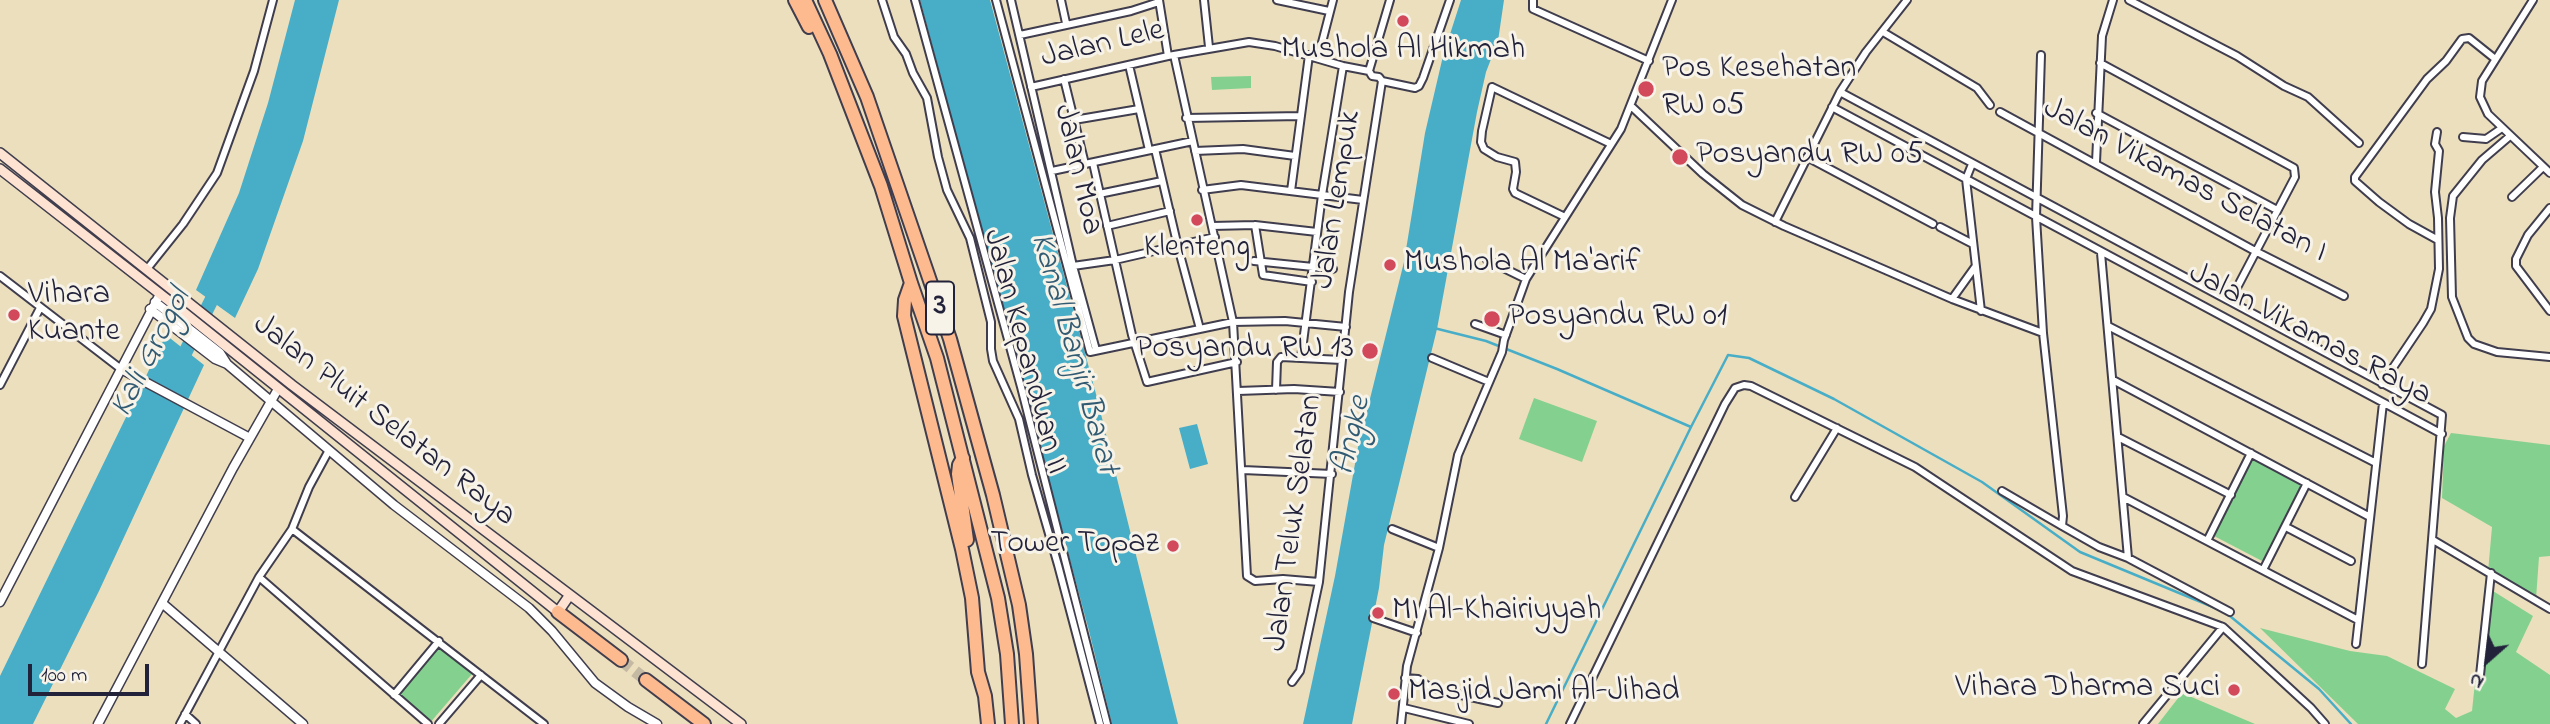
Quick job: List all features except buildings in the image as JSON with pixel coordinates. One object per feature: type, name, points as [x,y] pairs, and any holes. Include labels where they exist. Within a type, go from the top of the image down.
[{"type":"highway","points":[[795,0],[823,57],[841,85]]},
{"type":"highway","points":[[806,0],[841,85]]},
{"type":"highway","name":"3","points":[[825,0],[867,97],[950,339],[993,495],[1016,593],[1026,654],[1031,724]]},
{"type":"highway","name":"3","points":[[841,85],[881,186],[931,337],[964,458],[998,598],[1007,654],[1012,724]]},
{"type":"highway","points":[[911,282],[905,300],[904,316],[962,549],[972,598],[978,672],[985,696],[988,724]]},
{"type":"highway","points":[[964,458],[959,465],[958,474],[985,653],[985,696]]},
{"type":"highway","points":[[558,612],[621,660]]},
{"type":"highway","points":[[646,680],[704,724]]},
{"type":"main road","name":"Jalan Pluit Selatan Raya","points":[[0,153],[303,394],[741,724]]},
{"type":"main road","points":[[9,176],[17,166]]},
{"type":"main road","name":"Jalan Pluit Selatan Raya","points":[[0,169],[155,302],[220,352],[278,389],[558,612]]},
{"type":"main road","points":[[558,612],[569,596]]},
{"type":"street","points":[[147,269],[183,224],[218,173],[254,71],[274,0]]},
{"type":"street","name":"Jalan Kepanduan II","points":[[882,0],[894,37],[906,54],[913,74],[927,98],[947,190],[970,238],[991,322],[993,361],[1018,419],[1100,724]]},
{"type":"street","name":"Jalan Kepanduan II","points":[[915,0],[1027,411],[1107,724]]},
{"type":"street","points":[[996,0],[1093,351],[1233,321],[1346,327]]},
{"type":"street","name":"Jalan Moa","points":[[1012,0],[1093,351]]},
{"type":"street","points":[[1061,0],[1066,23]]},
{"type":"street","points":[[1204,0],[1209,47]]},
{"type":"street","points":[[1277,0],[1329,11]]},
{"type":"street","points":[[1318,58],[1333,0]]},
{"type":"street","points":[[1369,71],[1390,0]]},
{"type":"street","name":"Jalan Lele","points":[[1031,88],[1171,55],[1249,42],[1275,46],[1369,71],[1372,76],[1382,80],[1415,88],[1419,86],[1450,0]]},
{"type":"street","points":[[1534,0],[1533,9],[1649,61]]},
{"type":"street","points":[[1401,724],[1405,678],[1439,548],[1458,455],[1503,348],[1526,279],[1632,106],[1672,0]]},
{"type":"street","points":[[1775,222],[1839,94],[1866,52],[1907,0]]},
{"type":"street","points":[[2096,162],[2096,113],[2103,29],[2113,0]]},
{"type":"street","points":[[2129,0],[2237,56],[2284,86],[2308,97],[2359,143]]},
{"type":"street","points":[[2533,0],[2494,58],[2482,81],[2480,97],[2488,114],[2550,173]]},
{"type":"street","points":[[1020,34],[1131,11],[1159,1],[1233,321],[1247,576],[1255,581],[1283,579],[1319,582]]},
{"type":"street","points":[[1883,32],[1977,88],[1990,105]]},
{"type":"street","points":[[2438,240],[2409,224],[2379,202],[2354,181],[2355,177],[2427,79],[2446,61],[2462,39],[2469,38],[2494,58]]},
{"type":"street","points":[[1291,191],[1309,55]]},
{"type":"street","points":[[2041,55],[2036,215],[2043,333],[2062,526]]},
{"type":"street","points":[[2100,63],[2291,166],[2295,171],[2295,177],[2230,301]]},
{"type":"street","points":[[1129,65],[1200,329]]},
{"type":"street","points":[[1301,358],[1322,195],[1343,66]]},
{"type":"street","points":[[1064,79],[1074,120],[1099,194],[1135,344],[1147,382],[1237,362]]},
{"type":"street","name":"Jalan Lempuk","points":[[1346,327],[1382,80]]},
{"type":"street","points":[[1565,217],[1515,193],[1513,189],[1516,162],[1497,157],[1485,149],[1481,142],[1492,87],[1611,144]]},
{"type":"street","name":"Jalan Vikamas Raya","points":[[1833,105],[2101,253],[2442,432],[2441,414],[1839,94]]},
{"type":"street","points":[[1632,106],[1741,205],[1952,299],[2043,333]]},
{"type":"street","points":[[1074,120],[1139,108]]},
{"type":"street","name":"Jalan Vikamas Selatan I","points":[[2000,112],[2255,251],[2344,296]]},
{"type":"street","points":[[2096,113],[2277,210]]},
{"type":"street","points":[[1186,118],[1301,116]]},
{"type":"street","points":[[2463,137],[2486,139],[2502,128]]},
{"type":"street","points":[[2382,384],[2431,309],[2439,269],[2435,192],[2439,151],[2435,144],[2438,132]]},
{"type":"street","points":[[2510,136],[2456,191],[2450,218],[2452,297],[2468,338],[2474,344],[2497,352],[2550,357]]},
{"type":"street","points":[[1052,171],[1193,141]]},
{"type":"street","points":[[1195,151],[1243,149],[1295,156]]},
{"type":"street","points":[[1807,157],[1973,244]]},
{"type":"street","points":[[1971,166],[1966,177],[1981,311]]},
{"type":"street","points":[[2512,198],[2543,167]]},
{"type":"street","points":[[1099,194],[1162,181]]},
{"type":"street","points":[[1202,190],[1241,186],[1363,200]]},
{"type":"street","points":[[2550,208],[2528,235],[2516,259],[2516,266],[2550,311]]},
{"type":"street","points":[[1107,226],[1170,211]]},
{"type":"street","points":[[1212,226],[1255,225],[1317,232]]},
{"type":"street","points":[[1255,225],[1257,261],[1263,275],[1312,282]]},
{"type":"street","points":[[1073,266],[1115,260],[1215,237]]},
{"type":"street","points":[[2101,253],[2128,558]]},
{"type":"street","points":[[1487,260],[1526,279]]},
{"type":"street","points":[[1257,261],[1333,269]]},
{"type":"street","points":[[1952,299],[1976,266]]},
{"type":"street","points":[[0,276],[121,369],[250,438]]},
{"type":"street","points":[[0,602],[155,302],[220,352],[227,364],[328,452],[541,619],[595,683],[657,724]]},
{"type":"street","points":[[0,385],[40,307]]},
{"type":"street","points":[[1475,324],[1506,335]]},
{"type":"street","points":[[2108,326],[2376,463]]},
{"type":"street","name":"Jalan Teluk Selatan","points":[[1292,682],[1300,671],[1319,582],[1346,327]]},
{"type":"street","points":[[1276,390],[1278,359],[1282,357],[1342,359]]},
{"type":"street","points":[[1432,358],[1489,382]]},
{"type":"street","points":[[2113,380],[2370,517]]},
{"type":"street","points":[[1570,724],[1731,393],[1739,386],[1751,386],[1914,467],[2072,571],[2223,627],[2325,724]]},
{"type":"street","points":[[98,724],[278,389]]},
{"type":"street","points":[[1238,391],[1340,392]]},
{"type":"street","points":[[2356,644],[2383,403]]},
{"type":"street","points":[[1795,497],[1837,428]]},
{"type":"street","points":[[2422,664],[2442,432]]},
{"type":"street","points":[[2118,437],[2231,495]]},
{"type":"street","points":[[180,724],[259,577],[292,528],[309,487],[328,452]]},
{"type":"street","points":[[2207,541],[2250,453]]},
{"type":"street","points":[[1243,470],[1332,474]]},
{"type":"street","points":[[2263,570],[2307,483]]},
{"type":"street","points":[[2002,491],[2099,547],[2128,558],[2230,612]]},
{"type":"street","points":[[2123,498],[2358,620]]},
{"type":"street","points":[[2286,527],[2351,561]]},
{"type":"street","points":[[292,528],[544,724]]},
{"type":"street","points":[[1392,530],[1439,548]]},
{"type":"street","points":[[2433,540],[2550,609]]},
{"type":"street","points":[[2480,675],[2491,573]]},
{"type":"street","points":[[259,577],[428,724]]},
{"type":"street","points":[[162,603],[303,724]]},
{"type":"street","points":[[1373,618],[1417,633]]},
{"type":"street","points":[[2143,724],[2223,627]]},
{"type":"street","points":[[394,695],[439,641]]},
{"type":"street","points":[[439,724],[481,675]]},
{"type":"street","points":[[1405,678],[1418,679],[1443,691],[1498,703]]},
{"type":"street","points":[[1404,708],[1469,724]]},
{"type":"street","points":[[185,715],[196,724]]},
{"type":"green space","points":[[1251,76],[1251,88],[1212,90],[1211,77]]},
{"type":"green space","points":[[1534,398],[1597,421],[1582,462],[1519,439]]},
{"type":"green space","points":[[2451,433],[2550,445],[2550,556],[2539,557],[2536,599],[2488,572],[2492,527],[2442,498],[2444,446]]},
{"type":"green space","points":[[2254,457],[2304,483],[2264,562],[2214,536]]},
{"type":"green space","points":[[2485,586],[2533,616],[2516,652],[2550,675],[2550,724],[2358,724],[2260,628],[2350,651],[2387,656],[2455,689],[2445,709],[2456,718],[2472,711]]},
{"type":"green space","points":[[435,643],[472,674],[429,724],[392,694]]},
{"type":"green space","points":[[2182,693],[2255,724],[2158,724]]},
{"type":"water","points":[[295,0],[339,0],[303,141],[258,269],[235,318],[196,290],[239,193],[268,103]]},
{"type":"water","name":"Kanal Banjir Barat","points":[[920,0],[990,0],[1096,394],[1178,724],[1112,724]]},
{"type":"water","points":[[1461,0],[1504,0],[1498,41],[1486,72],[1477,112],[1437,329],[1384,545],[1379,588],[1352,724],[1303,724],[1335,576],[1358,447],[1404,262],[1425,133],[1443,56]]},
{"type":"water","points":[[166,335],[204,365],[99,591],[33,724],[0,724],[0,676]]},
{"type":"water","points":[[1197,424],[1208,464],[1190,469],[1179,428]]},
{"type":"waterway","name":"Kali Grogol","points":[[178,367],[219,285]]},
{"type":"waterway","points":[[1434,328],[1486,341],[1691,427],[1728,355],[1749,358],[1834,399],[1982,482],[2080,552],[2225,612],[2319,689],[2351,724]]},
{"type":"waterway","points":[[1546,724],[1691,427]]},
{"type":"tunnel","points":[[621,660],[646,680]]},
{"type":"place","name":"Mushola Al Hikmah","points":[[1403,21]]},
{"type":"place","name":"Pos Kesehatan RW 05","points":[[1646,89]]},
{"type":"place","name":"Posyandu RW 05","points":[[1680,157]]},
{"type":"place","name":"Klenteng","points":[[1197,220]]},
{"type":"place","name":"Mushola Al Ma'arif","points":[[1390,265]]},
{"type":"place","name":"Vihara Kuante","points":[[14,315]]},
{"type":"place","name":"Posyandu RW 01","points":[[1492,319]]},
{"type":"place","name":"Posyandu RW 13","points":[[1370,351]]},
{"type":"place","name":"Tower Topaz","points":[[1173,546]]},
{"type":"place","name":"MI Al-Khairiyyah","points":[[1378,613]]},
{"type":"place","name":"Vihara Dharma Suci","points":[[2234,690]]},
{"type":"place","name":"Masjid Jami Al-Jihad","points":[[1394,694]]},
{"type":"water label","name":"Angke","points":[[1354,436]]}]
